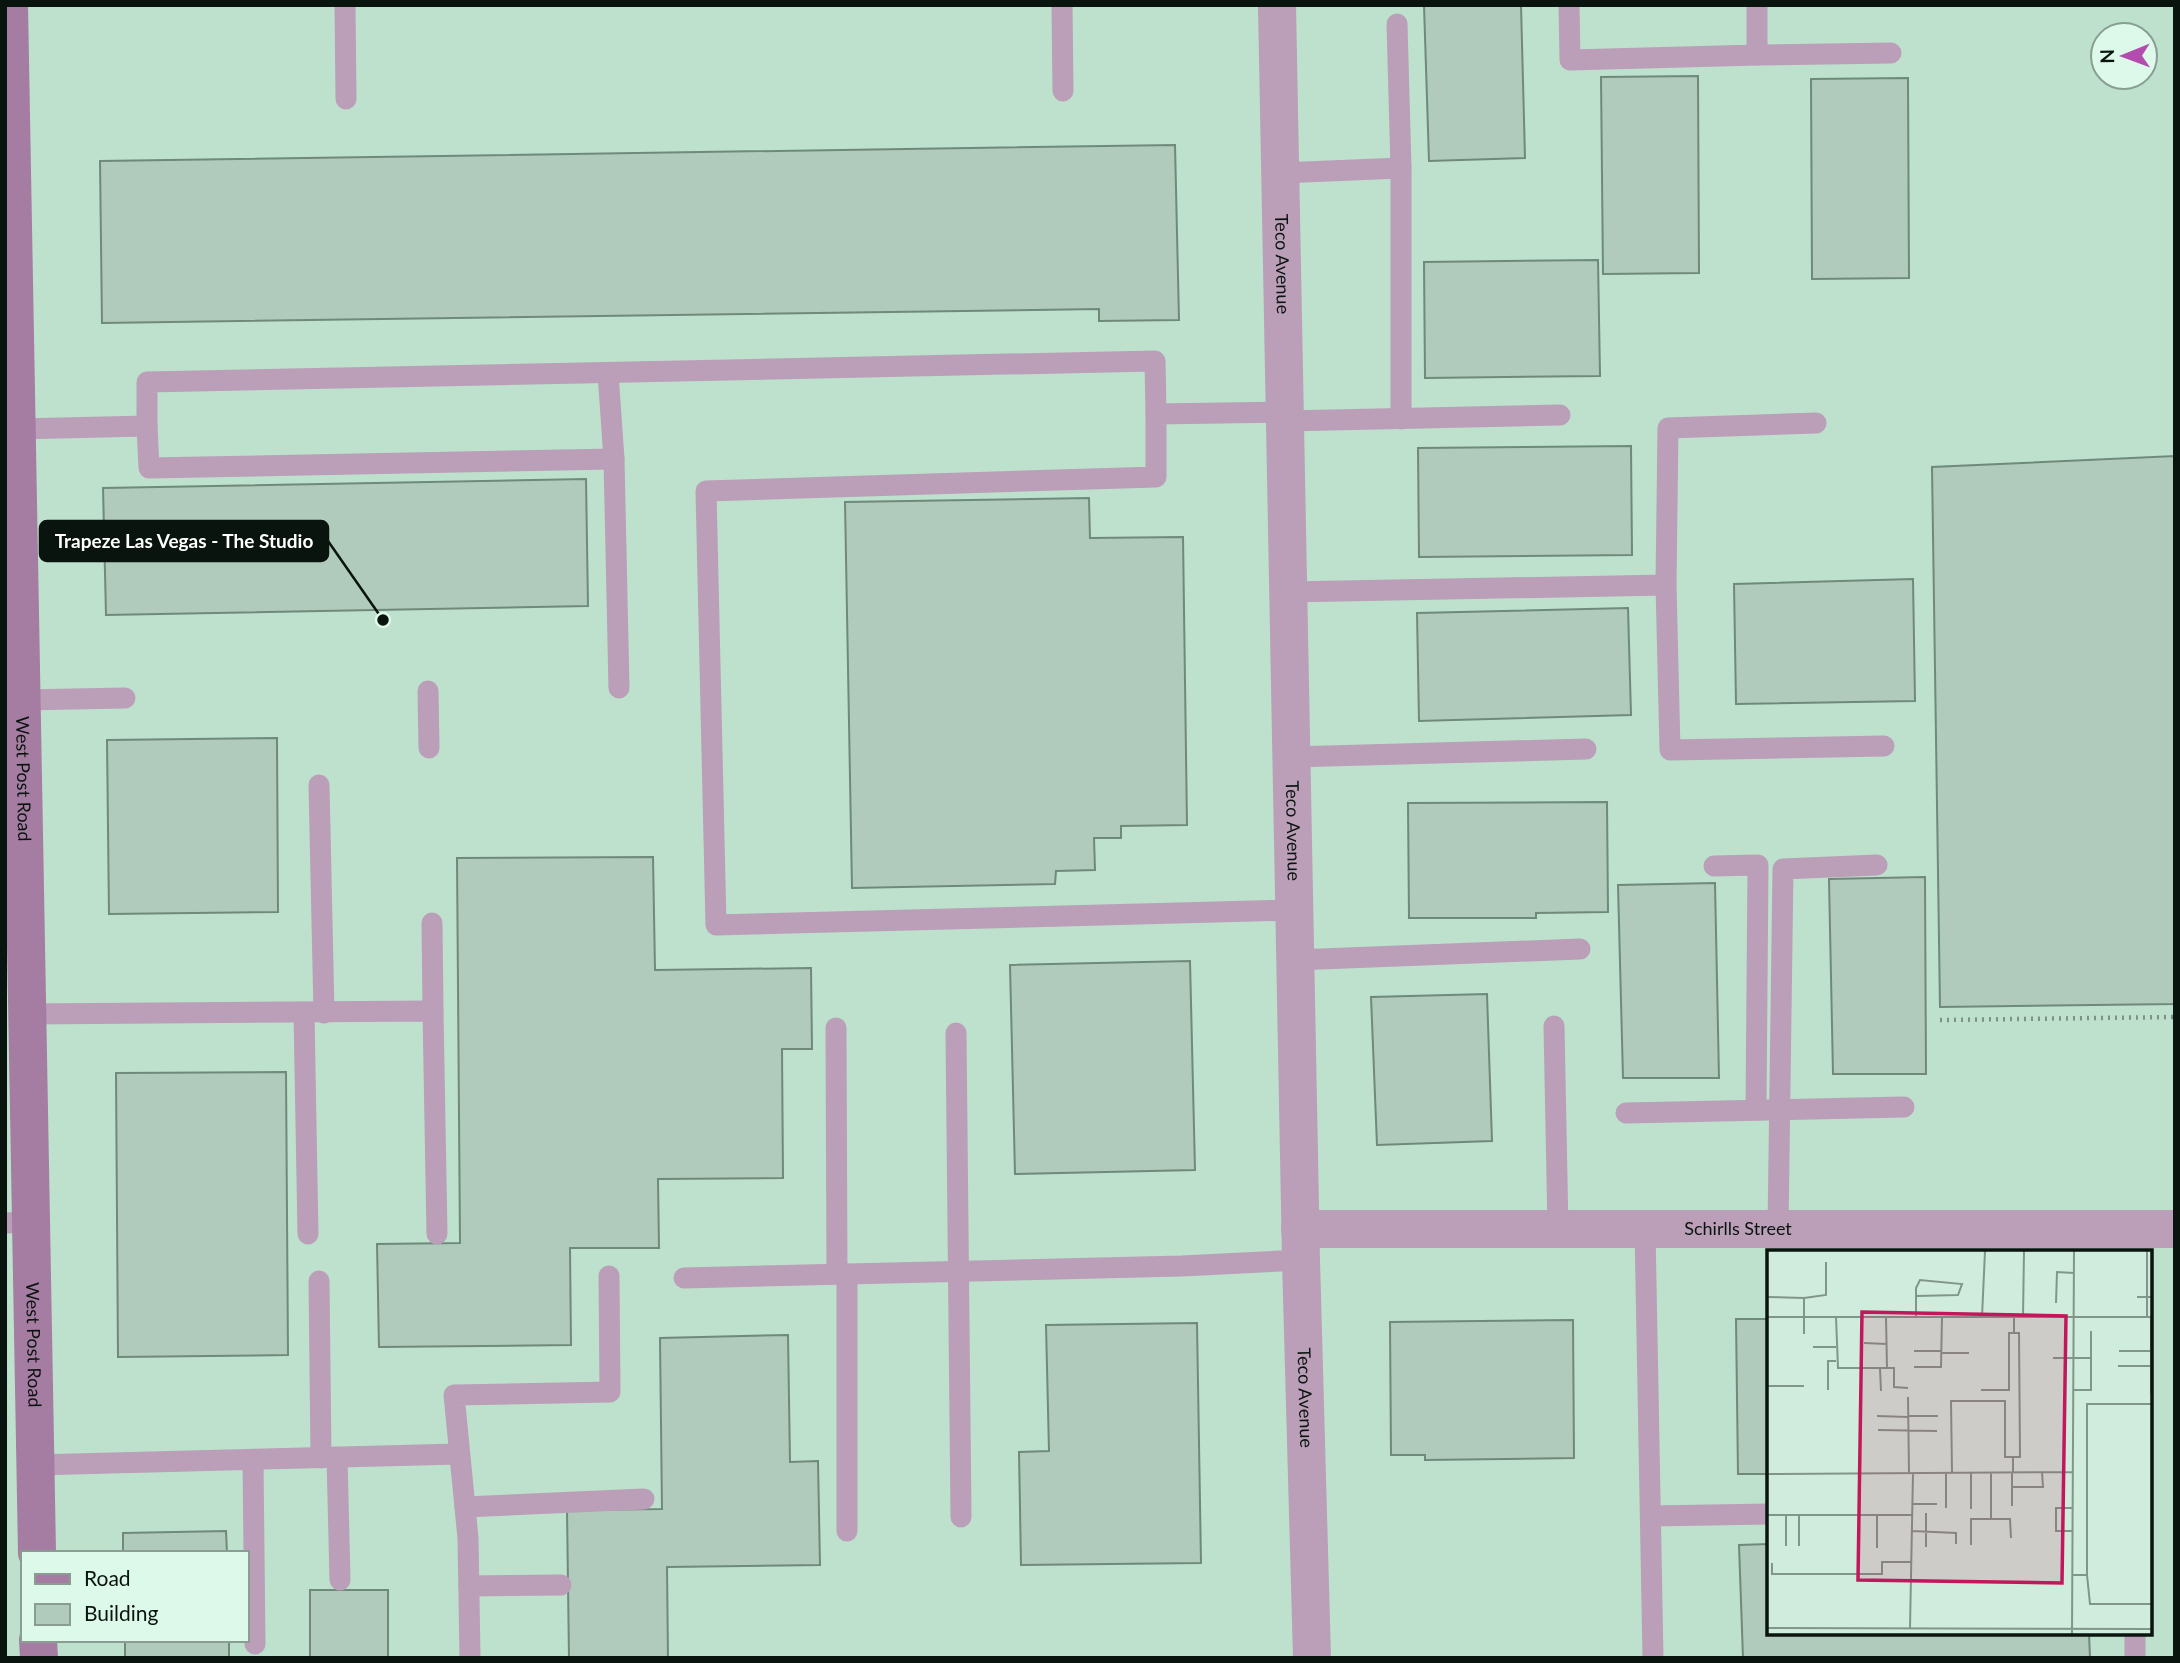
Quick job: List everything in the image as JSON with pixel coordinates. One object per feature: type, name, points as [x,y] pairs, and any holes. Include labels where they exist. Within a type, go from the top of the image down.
[{"type":"street","name":"West Post Road","points":[[9,5],[10,350],[17,429],[16,689],[27,1014],[18,1222],[35,1465],[37,1551]]},
{"type":"street","name":"Teco Avenue","points":[[1277,5],[1301,1244],[1312,1658]]},
{"type":"street","name":"Schirlls Street","points":[[1301,1244],[1558,1229],[1779,1229],[2031,1240],[2175,1229]]},
{"type":"lane","points":[[345,5],[346,99]]},
{"type":"lane","points":[[1062,5],[1063,91]]},
{"type":"lane","points":[[1569,5],[1570,60],[1891,53]]},
{"type":"lane","points":[[1757,5],[1757,55]]},
{"type":"lane","points":[[1397,24],[1401,168],[1401,419]]},
{"type":"lane","points":[[1280,173],[1401,168]]},
{"type":"lane","points":[[614,459],[149,468],[147,382],[1155,361],[1156,477],[706,491],[716,925],[1294,910]]},
{"type":"lane","points":[[608,373],[614,459],[619,688]]},
{"type":"lane","points":[[1156,415],[1401,419],[1560,415]]},
{"type":"lane","points":[[1816,423],[1668,428],[1666,585],[1670,750],[1884,746]]},
{"type":"lane","points":[[17,429],[147,426]]},
{"type":"lane","points":[[1288,592],[1666,585]]},
{"type":"lane","points":[[16,689],[125,698]]},
{"type":"lane","points":[[428,691],[429,748]]},
{"type":"lane","points":[[1291,757],[1586,750]]},
{"type":"lane","points":[[308,1234],[318,785]]},
{"type":"lane","points":[[1714,866],[1758,865],[1756,1110]]},
{"type":"lane","points":[[1779,1229],[1783,869],[1877,865]]},
{"type":"lane","points":[[432,923],[437,1234]]},
{"type":"lane","points":[[1295,960],[1580,949]]},
{"type":"lane","points":[[27,1014],[314,1014],[433,1011]]},
{"type":"lane","points":[[1554,1026],[1558,1229]]},
{"type":"lane","points":[[836,1028],[848,1531]]},
{"type":"lane","points":[[956,1033],[961,1517]]},
{"type":"lane","points":[[1626,1113],[1904,1107]]},
{"type":"lane","points":[[1645,1229],[1653,1658]]},
{"type":"lane","points":[[684,1278],[958,1272],[1301,1244]]},
{"type":"lane","points":[[470,1658],[465,1507],[454,1395],[610,1392],[609,1276]]},
{"type":"lane","points":[[319,1281],[329,1458],[340,1580]]},
{"type":"lane","points":[[35,1465],[458,1454]]},
{"type":"lane","points":[[253,1460],[255,1644]]},
{"type":"lane","points":[[465,1507],[644,1499]]},
{"type":"lane","points":[[1651,1516],[1767,1514]]},
{"type":"lane","points":[[469,1586],[561,1584]]},
{"type":"lane","points":[[2135,1635],[2135,1658]]},
{"type":"path","points":[[1940,1020],[2175,1017]]},
{"type":"shaded area","points":[[5,5],[2175,5],[2175,1658],[5,1658]]},
{"type":"building","points":[[1424,5],[1521,5],[1525,158],[1429,161]]},
{"type":"building","points":[[1698,76],[1699,273],[1603,274],[1601,77]]},
{"type":"building","points":[[1908,78],[1909,278],[1812,279],[1811,79]]},
{"type":"building","points":[[1175,145],[1179,320],[1099,321],[1099,309],[102,323],[100,161]]},
{"type":"building","points":[[1598,260],[1600,376],[1425,378],[1424,262]]},
{"type":"building","points":[[1631,446],[1632,555],[1419,557],[1418,448]]},
{"type":"building","points":[[2175,456],[2175,1004],[1940,1007],[1932,467]]},
{"type":"building","points":[[586,479],[588,606],[106,615],[103,488]]},
{"type":"building","points":[[1089,498],[1090,538],[1183,537],[1187,825],[1121,826],[1121,838],[1094,838],[1095,870],[1056,871],[1055,884],[852,888],[845,502]]},
{"type":"building","points":[[1913,579],[1915,701],[1736,704],[1734,584]]},
{"type":"building","points":[[1628,608],[1631,715],[1419,721],[1417,613]]},
{"type":"building","points":[[277,738],[278,912],[109,914],[107,740]]},
{"type":"building","points":[[1607,802],[1608,912],[1536,913],[1536,918],[1409,918],[1408,803]]},
{"type":"building","points":[[653,857],[655,970],[811,968],[812,1049],[782,1049],[783,1178],[658,1179],[659,1248],[570,1248],[571,1345],[379,1347],[377,1244],[460,1243],[457,858]]},
{"type":"building","points":[[1925,877],[1926,1074],[1833,1074],[1829,879]]},
{"type":"building","points":[[1715,883],[1719,1078],[1623,1078],[1618,885]]},
{"type":"building","points":[[1190,961],[1195,1170],[1015,1174],[1010,965]]},
{"type":"building","points":[[1487,994],[1492,1141],[1377,1145],[1371,997]]},
{"type":"building","points":[[286,1072],[288,1355],[118,1357],[116,1073]]},
{"type":"building","points":[[1736,1319],[1767,1319],[1767,1474],[1738,1474]]},
{"type":"building","points":[[1573,1320],[1574,1458],[1425,1460],[1425,1455],[1391,1455],[1390,1322]]},
{"type":"building","points":[[1197,1323],[1201,1563],[1021,1565],[1019,1452],[1049,1451],[1046,1325]]},
{"type":"building","points":[[788,1335],[790,1462],[818,1461],[820,1565],[667,1567],[668,1658],[569,1658],[567,1510],[662,1509],[660,1338]]},
{"type":"building","points":[[226,1531],[227,1551],[123,1551],[123,1533]]},
{"type":"building","points":[[1767,1544],[1767,1635],[2089,1635],[2090,1658],[1743,1658],[1739,1545]]},
{"type":"building","points":[[310,1590],[388,1590],[388,1658],[310,1658]]},
{"type":"building","points":[[125,1642],[229,1642],[229,1658],[125,1658]]},
{"type":"place","name":"Trapeze Las Vegas - The Studio","points":[[383,620]]}]
